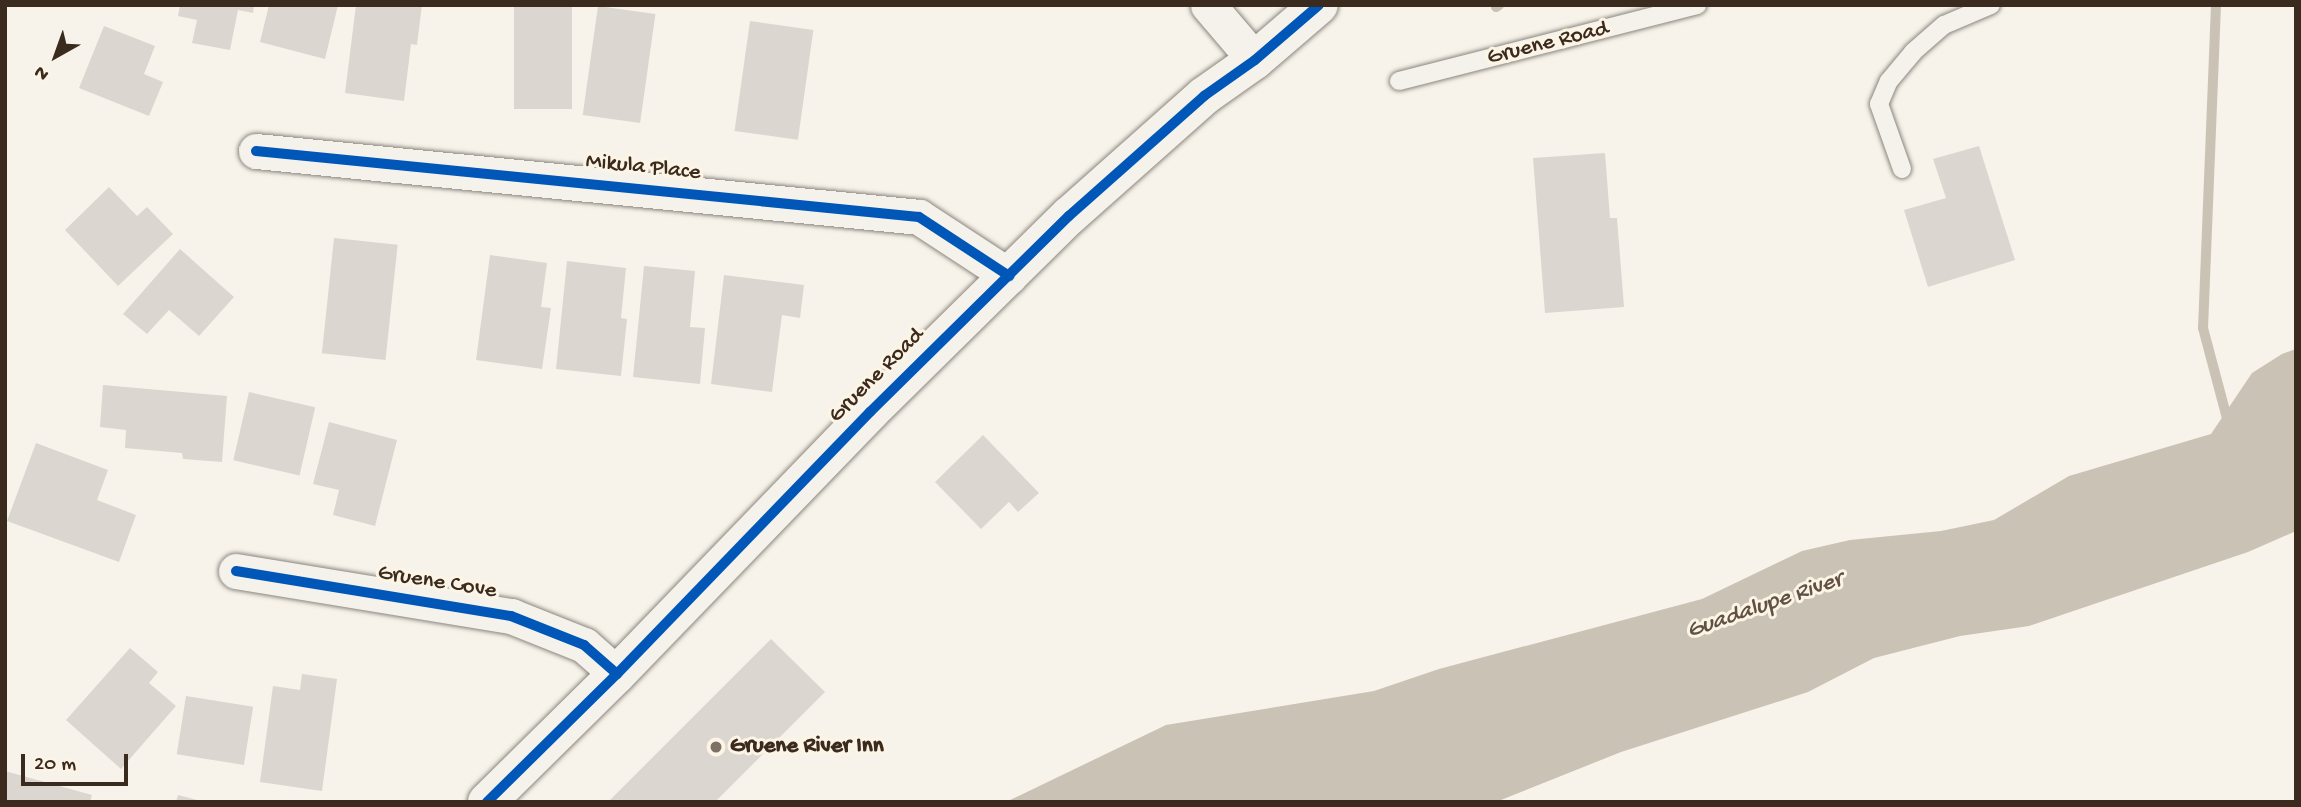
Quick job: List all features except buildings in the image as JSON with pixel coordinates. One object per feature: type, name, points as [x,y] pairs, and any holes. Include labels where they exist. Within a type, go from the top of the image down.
[{"type":"street","points":[[1208,5],[1255,60]]},
{"type":"street","name":"Gruene Road","points":[[487,802],[617,674],[870,412],[1069,216],[1204,96],[1255,60],[1319,5]]},
{"type":"street","name":"Mikula Place","points":[[256,151],[919,216],[1009,276]]},
{"type":"street","name":"Gruene Cove","points":[[236,571],[511,616],[584,645],[617,674]]},
{"type":"lane","name":"Gruene Road","points":[[1399,81],[1697,5]]},
{"type":"lane","points":[[1902,169],[1879,104],[1889,81],[1913,52],[1944,25],[1991,5]]},
{"type":"water","name":"Guadalupe River","points":[[2296,349],[2296,531],[2248,552],[2029,626],[1960,636],[1874,658],[1808,692],[1621,752],[1496,802],[1006,802],[1166,725],[1374,691],[1439,669],[1702,599],[1802,551],[1850,540],[1941,531],[1994,520],[2069,476],[2211,434],[2252,373],[2282,354]]},
{"type":"waterway","points":[[2216,5],[2203,328],[2229,426]]},
{"type":"cycle path","points":[[487,802],[617,674],[870,412],[1069,216],[1204,96],[1255,60],[1319,5]]},
{"type":"cycle path","points":[[256,151],[919,217],[1009,276]]},
{"type":"cycle path","points":[[236,571],[511,616],[584,645],[617,674]]},
{"type":"place","name":"Gruene River Inn","points":[[716,747]]}]
